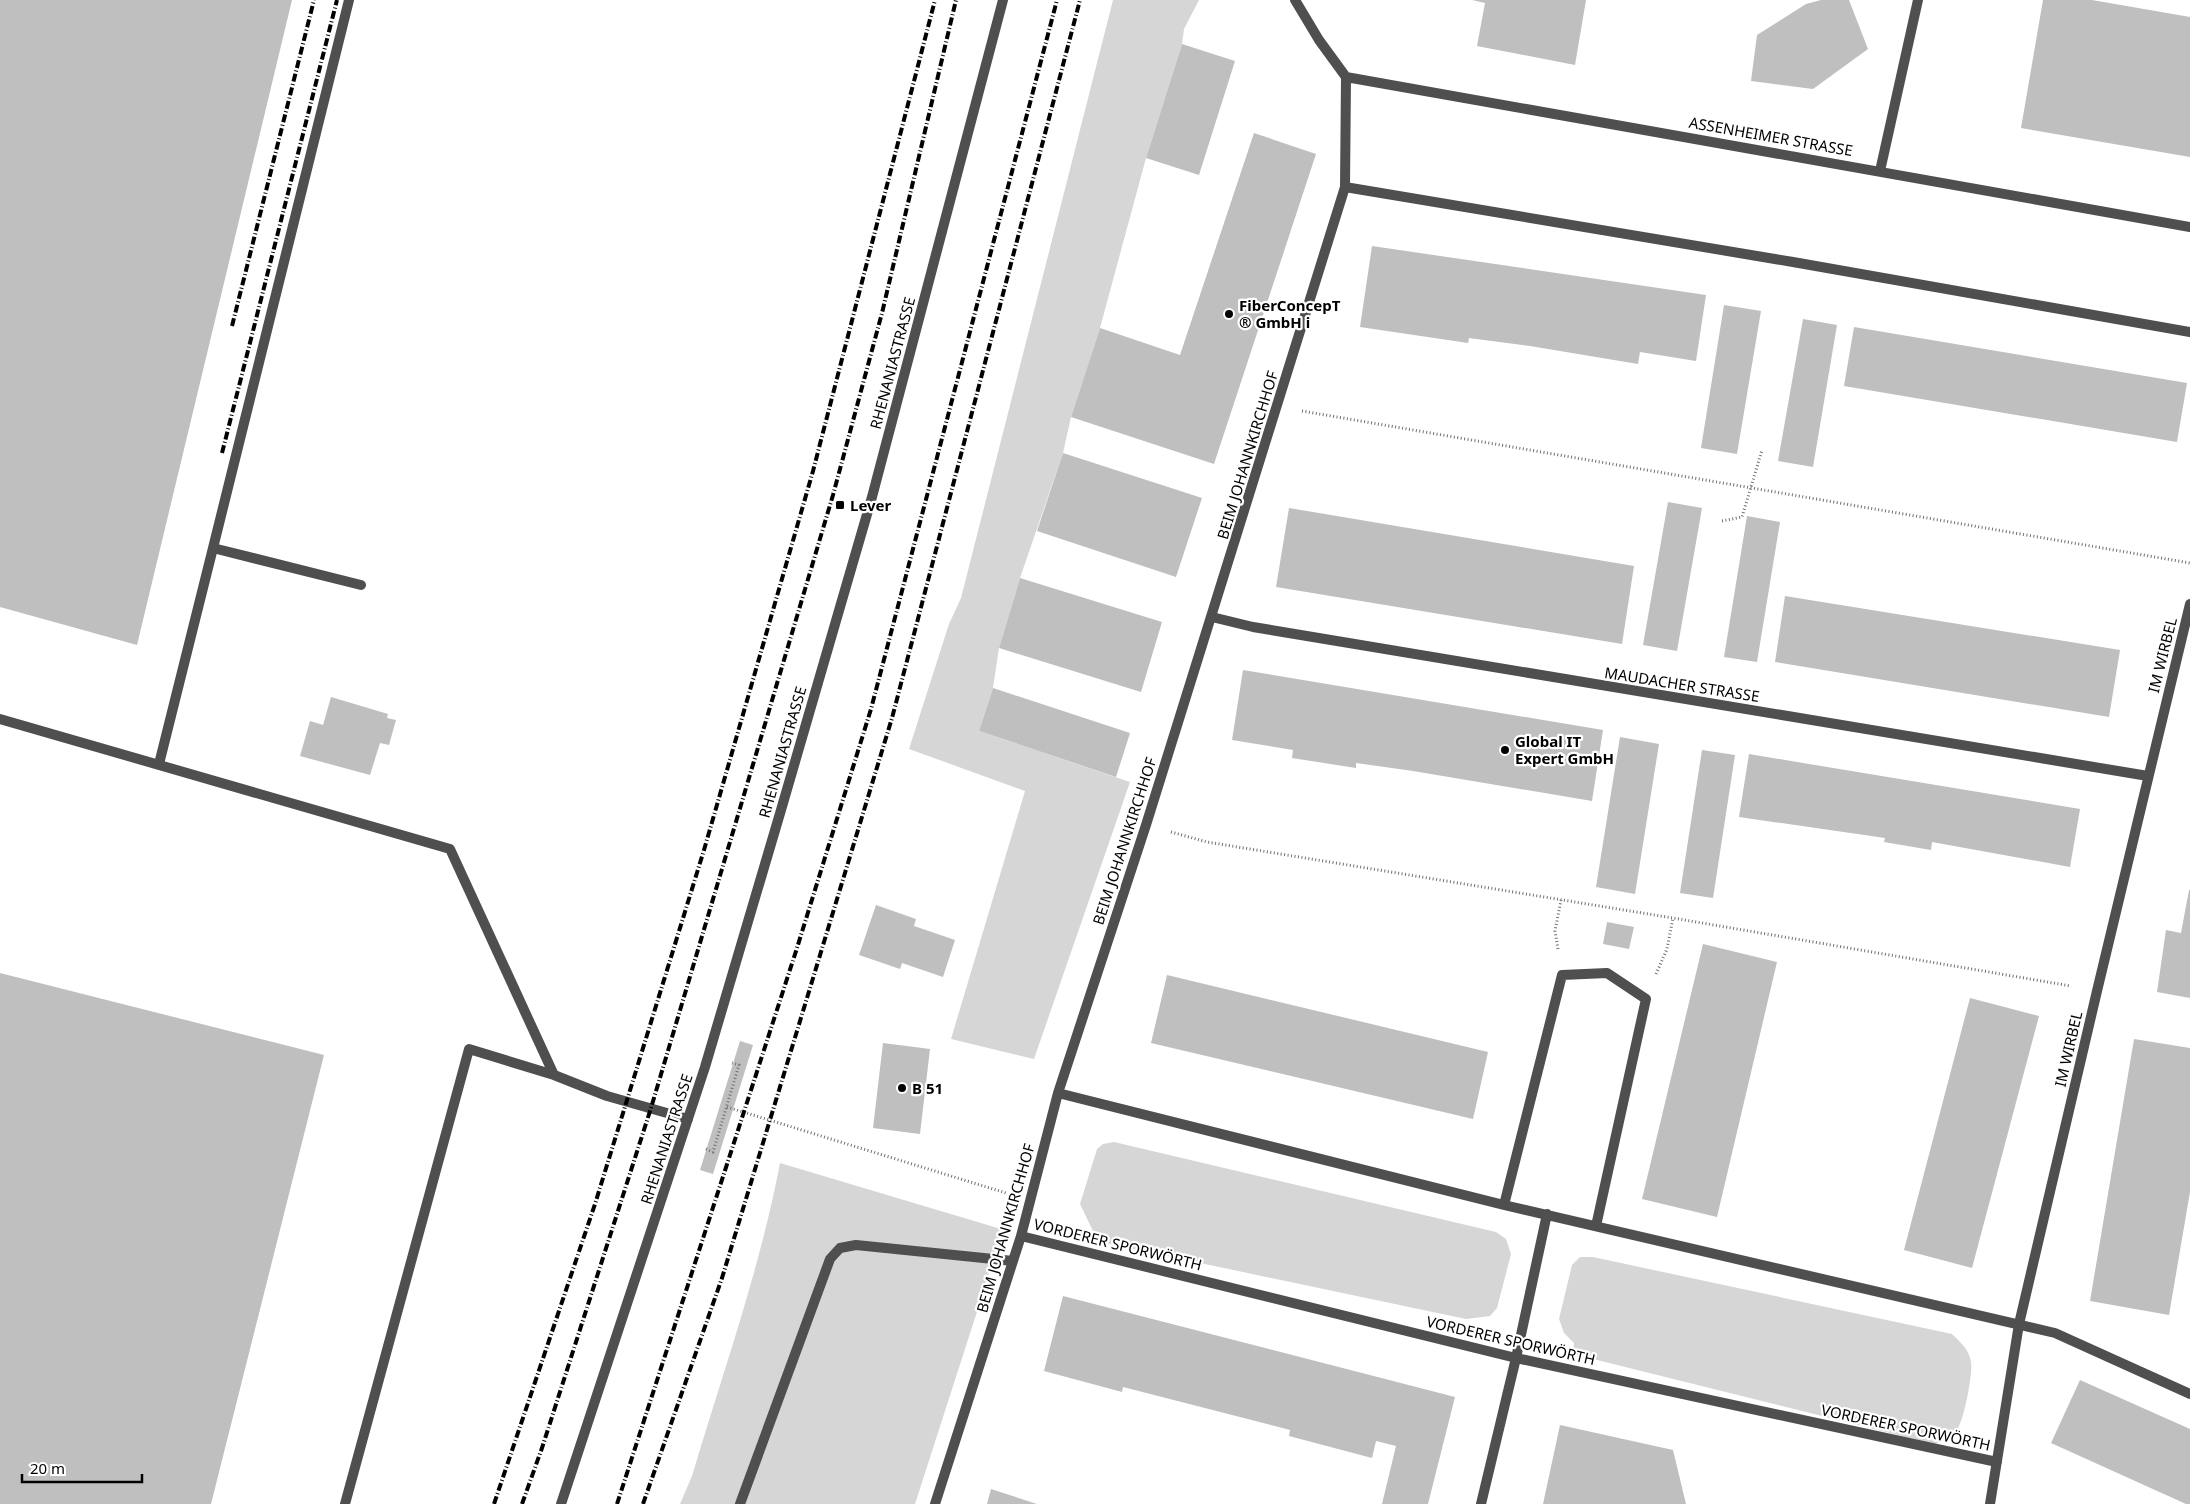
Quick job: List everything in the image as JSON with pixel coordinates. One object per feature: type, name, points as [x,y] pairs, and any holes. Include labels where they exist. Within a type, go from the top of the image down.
[{"type":"street","points":[[159,764],[349,0]]},
{"type":"street","name":"RHENANIASTRASSE","points":[[561,1504],[708,1055],[872,497],[1003,0]]},
{"type":"street","points":[[1295,0],[1319,40],[1346,77]]},
{"type":"street","points":[[1880,171],[1918,0]]},
{"type":"street","name":"ASSENHEIMER STRASSE","points":[[1346,77],[2190,227]]},
{"type":"street","name":"BEIM JOHANNKIRCHHOF","points":[[935,1504],[1021,1236],[1058,1093],[1212,617],[1345,187],[1346,77]]},
{"type":"street","points":[[1345,187],[1793,262],[2190,332]]},
{"type":"street","points":[[213,548],[362,585]]},
{"type":"street","name":"IM WIRBEL","points":[[1990,1504],[2019,1324],[2190,604]]},
{"type":"street","name":"MAUDACHER STRASSE","points":[[1212,617],[1291,634],[2148,776]]},
{"type":"street","points":[[0,720],[159,764],[450,849],[554,1075]]},
{"type":"street","points":[[1504,1205],[1562,975],[1607,973],[1646,999],[1596,1226]]},
{"type":"street","points":[[345,1504],[469,1050],[554,1075],[607,1096],[688,1118]]},
{"type":"street","points":[[1058,1093],[1504,1205],[2056,1333],[2190,1394]]},
{"type":"street","points":[[1481,1504],[1516,1358],[1547,1214]]},
{"type":"street","name":"VORDERER SPORWÖRTH","points":[[1021,1236],[1516,1358],[1997,1462]]},
{"type":"street","points":[[740,1504],[830,1259],[840,1248],[856,1245],[1013,1261]]},
{"type":"path","points":[[1277,407],[2190,563]]},
{"type":"path","points":[[1722,521],[1742,517],[1762,450]]},
{"type":"path","points":[[1146,825],[1207,842],[2055,982]]},
{"type":"path","points":[[1555,931],[1561,900]]},
{"type":"path","points":[[1667,949],[1673,918]]},
{"type":"path","points":[[714,1152],[739,1065]]},
{"type":"path","points":[[727,1107],[1031,1200]]},
{"type":"shaded area","points":[[1113,0],[1199,0],[1184,29],[1182,44],[1146,158],[1100,328],[1071,417],[1063,453],[1020,578],[999,648],[993,688],[979,731],[1130,782],[1034,1059],[951,1039],[1025,791],[909,749],[949,624],[961,598]]},
{"type":"shaded area","points":[[1114,1142],[1496,1232],[1506,1239],[1511,1254],[1497,1308],[1490,1316],[1466,1319],[1091,1240],[1093,1231],[1080,1204],[1097,1149],[1103,1144]]},
{"type":"shaded area","points":[[780,1163],[1001,1229],[984,1290],[915,1504],[680,1504],[692,1476],[752,1281]]},
{"type":"shaded area","points":[[1580,1257],[1593,1257],[1952,1334],[1966,1350],[1971,1362],[1969,1386],[1960,1425],[1952,1435],[1934,1444],[1573,1354],[1574,1343],[1564,1333],[1559,1319],[1572,1265]]},
{"type":"building","points":[[0,0],[292,0],[137,645],[0,607]]},
{"type":"building","points":[[1472,0],[1586,0],[1575,65],[1477,46],[1485,3]]},
{"type":"building","points":[[1821,0],[1849,0],[1868,49],[1813,89],[1751,81],[1757,35],[1806,4]]},
{"type":"building","points":[[2043,0],[2092,0],[2190,17],[2190,157],[2021,128]]},
{"type":"building","points":[[1182,44],[1235,61],[1199,175],[1146,158]]},
{"type":"building","points":[[1254,133],[1316,154],[1214,464],[1071,417],[1100,328],[1180,355]]},
{"type":"building","points":[[1372,246],[1706,295],[1696,361],[1640,352],[1638,364],[1530,346],[1469,338],[1468,343],[1360,327]]},
{"type":"building","points":[[1724,305],[1761,311],[1737,454],[1701,448]]},
{"type":"building","points":[[1803,319],[1837,325],[1813,467],[1778,461]]},
{"type":"building","points":[[1854,327],[2187,383],[2177,442],[1844,386]]},
{"type":"building","points":[[1063,453],[1202,498],[1176,577],[1037,531]]},
{"type":"building","points":[[1668,502],[1702,508],[1677,651],[1643,645]]},
{"type":"building","points":[[1289,508],[1634,566],[1622,644],[1276,587]]},
{"type":"building","points":[[1747,516],[1780,522],[1757,662],[1724,657]]},
{"type":"building","points":[[1020,578],[1162,622],[1141,692],[999,648]]},
{"type":"building","points":[[1785,596],[2120,650],[2109,717],[1775,662]]},
{"type":"building","points":[[1243,670],[1603,730],[1592,801],[1413,771],[1356,763],[1356,768],[1292,758],[1293,750],[1232,740]]},
{"type":"building","points":[[993,688],[1130,733],[1116,777],[979,731]]},
{"type":"building","points":[[331,697],[388,714],[387,718],[396,720],[389,745],[380,743],[370,775],[300,756],[310,721],[323,725]]},
{"type":"building","points":[[1620,737],[1659,744],[1635,894],[1596,887]]},
{"type":"building","points":[[1702,750],[1735,755],[1713,898],[1680,893]]},
{"type":"building","points":[[1749,754],[2080,809],[2070,867],[1932,842],[1931,850],[1884,842],[1885,838],[1739,817]]},
{"type":"building","points":[[2189,890],[2190,998],[2157,992],[2166,930],[2181,933]]},
{"type":"building","points":[[876,905],[916,919],[914,926],[955,940],[943,977],[902,963],[900,969],[859,955]]},
{"type":"building","points":[[1607,922],[1634,927],[1629,949],[1603,944]]},
{"type":"building","points":[[1703,944],[1777,962],[1717,1217],[1642,1199]]},
{"type":"building","points":[[0,973],[324,1055],[211,1504],[0,1504]]},
{"type":"building","points":[[1167,975],[1488,1052],[1473,1119],[1151,1043]]},
{"type":"building","points":[[1970,998],[2039,1016],[1972,1268],[1904,1250]]},
{"type":"building","points":[[2134,1039],[2190,1048],[2190,1192],[2169,1315],[2090,1301]]},
{"type":"building","points":[[740,1041],[753,1045],[713,1174],[700,1170]]},
{"type":"building","name":"B 51","points":[[883,1043],[930,1049],[920,1134],[873,1128]]},
{"type":"building","points":[[1063,1296],[1455,1397],[1428,1504],[1382,1504],[1396,1446],[1376,1441],[1372,1458],[1289,1436],[1290,1430],[1123,1387],[1122,1392],[1044,1371]]},
{"type":"building","points":[[2080,1380],[2190,1429],[2190,1504],[2186,1504],[2051,1443]]},
{"type":"building","points":[[1560,1425],[1673,1450],[1686,1504],[1543,1504]]},
{"type":"building","points":[[991,1489],[1037,1504],[987,1504]]},
{"type":"railway","points":[[232,326],[314,0]]},
{"type":"railway","points":[[222,453],[337,0]]},
{"type":"railway","points":[[494,1504],[595,1204],[704,850],[813,471],[935,0]]},
{"type":"railway","points":[[522,1504],[542,1448],[651,1108],[833,495],[882,313],[956,0]]},
{"type":"railway","points":[[617,1504],[797,948],[871,709],[1057,0]]},
{"type":"railway","points":[[643,1504],[722,1278],[892,718],[1080,0]]},
{"type":"place","name":"FiberConcepT ® GmbH i","points":[[1229,314]]},
{"type":"place","name":"Lever","points":[[840,505]]},
{"type":"place","name":"Global IT Expert GmbH","points":[[1505,750]]},
{"type":"place","name":"B 51","points":[[902,1088]]}]
